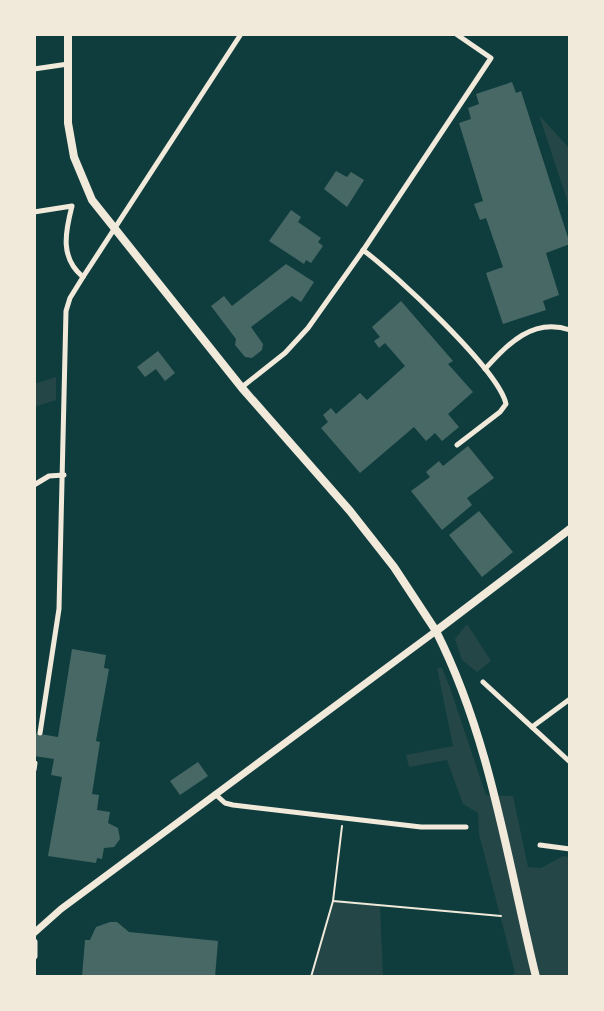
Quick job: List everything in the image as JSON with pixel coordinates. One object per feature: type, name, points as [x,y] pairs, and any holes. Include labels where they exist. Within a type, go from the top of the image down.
[{"type":"main road","points":[[68,34],[68,123],[73,153],[92,200],[242,388],[386,556],[436,631],[455,672],[484,753],[536,977]]},
{"type":"main road","points":[[34,933],[61,909],[570,529]]},
{"type":"main road","points":[[34,942],[34,956]]},
{"type":"street","points":[[40,733],[59,609],[66,311],[83,277],[241,34]]},
{"type":"street","points":[[242,388],[285,353],[308,328],[491,58],[456,34]]},
{"type":"street","points":[[34,69],[68,64]]},
{"type":"street","points":[[34,212],[72,206],[67,258],[72,268],[83,277]]},
{"type":"street","points":[[363,250],[388,269],[485,369],[504,394],[506,404],[500,412],[457,445]]},
{"type":"street","points":[[485,369],[518,337],[533,329],[561,327],[570,330]]},
{"type":"street","points":[[34,485],[49,476],[64,475]]},
{"type":"street","points":[[483,682],[570,762]]},
{"type":"street","points":[[532,727],[570,699]]},
{"type":"street","points":[[215,794],[225,803],[233,805],[421,827],[466,827]]},
{"type":"street","points":[[540,845],[570,849]]},
{"type":"path","points":[[311,977],[333,901],[343,818]]},
{"type":"path","points":[[333,901],[501,916]]},
{"type":"shaded area","points":[[539,115],[570,149],[570,209]]},
{"type":"shaded area","points":[[56,377],[56,400],[34,407],[34,384]]},
{"type":"shaded area","points":[[467,624],[491,661],[477,672],[462,660],[455,639]]},
{"type":"shaded area","points":[[437,668],[442,668],[449,685],[486,795],[513,796],[528,867],[541,868],[563,856],[570,857],[570,977],[508,977],[515,973],[479,834],[478,813],[463,804],[447,760],[409,767],[406,755],[453,746]]},
{"type":"shaded area","points":[[333,901],[380,905],[383,977],[311,977]]},
{"type":"building","points":[[512,82],[516,93],[521,91],[570,244],[546,253],[559,295],[543,301],[546,310],[503,324],[486,273],[503,267],[486,218],[480,220],[474,204],[483,201],[459,123],[471,119],[468,108],[479,104],[476,94]]},
{"type":"building","points":[[336,171],[347,177],[351,172],[364,180],[347,207],[324,189]]},
{"type":"building","points":[[291,210],[301,217],[298,222],[321,238],[318,242],[323,246],[311,263],[306,260],[304,264],[269,241]]},
{"type":"building","points":[[286,264],[314,282],[301,302],[292,296],[251,327],[263,344],[262,350],[252,358],[245,357],[235,345],[236,339],[211,306],[224,296],[232,306]]},
{"type":"building","points":[[401,301],[453,361],[448,364],[473,392],[448,414],[459,427],[442,441],[435,433],[426,441],[414,427],[360,473],[321,428],[328,422],[323,415],[331,408],[336,414],[360,393],[367,400],[405,366],[385,343],[379,348],[374,341],[380,337],[372,327]]},
{"type":"building","points":[[158,351],[175,373],[165,381],[156,369],[145,377],[137,367]]},
{"type":"building","points":[[468,446],[494,478],[467,498],[472,505],[442,530],[411,491],[430,477],[426,472],[439,461],[443,466]]},
{"type":"building","points":[[479,511],[513,552],[482,577],[449,535]]},
{"type":"building","points":[[72,649],[106,655],[104,668],[109,669],[96,741],[100,742],[92,794],[99,795],[97,810],[110,812],[108,823],[118,828],[120,839],[114,847],[104,848],[102,859],[97,858],[96,863],[48,856],[62,777],[51,775],[54,759],[34,756],[34,733],[58,737]]},
{"type":"building","points":[[198,762],[208,776],[180,795],[170,781]]},
{"type":"building","points":[[117,922],[129,932],[218,941],[215,977],[82,977],[85,940],[90,940],[96,927]]}]
